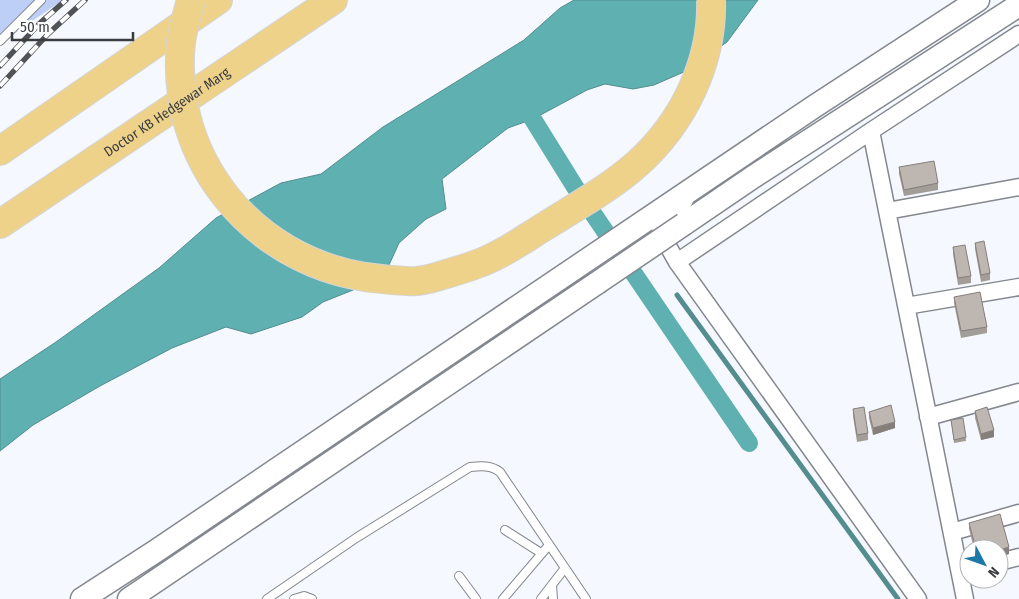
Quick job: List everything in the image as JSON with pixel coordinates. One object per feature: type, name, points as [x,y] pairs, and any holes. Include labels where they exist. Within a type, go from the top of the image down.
[{"type":"highway","points":[[192,0],[181,42],[181,76],[184,106],[197,149],[217,185],[230,202],[245,220],[285,250],[307,260],[352,275],[394,281],[418,281],[486,261],[510,248],[618,179],[648,153],[670,128],[697,79],[710,36],[711,0]]},
{"type":"highway","points":[[0,151],[218,0]]},
{"type":"highway","name":"Doctor KB Hedgewar Marg","points":[[0,224],[333,0]]},
{"type":"main road","points":[[82,599],[180,535],[815,106],[978,0]]},
{"type":"main road","points":[[129,599],[754,177],[1019,5]]},
{"type":"street","points":[[677,262],[1019,34]]},
{"type":"street","points":[[871,131],[928,417],[952,532],[959,555]]},
{"type":"street","points":[[887,211],[1019,187]]},
{"type":"street","points":[[688,193],[680,209],[660,228],[660,232],[677,262],[918,599]]},
{"type":"street","points":[[906,306],[1019,287]]},
{"type":"street","points":[[928,417],[1019,392]]},
{"type":"street","points":[[952,532],[1019,513]]},
{"type":"lane","points":[[0,41],[41,0]]},
{"type":"lane","points":[[267,599],[356,538],[470,467],[489,467],[500,472],[586,599]]},
{"type":"lane","points":[[505,530],[542,553]]},
{"type":"lane","points":[[503,599],[549,545]]},
{"type":"lane","points":[[541,599],[564,568]]},
{"type":"lane","points":[[459,576],[476,599]]},
{"type":"lane","points":[[552,585],[552,599]]},
{"type":"lane","points":[[294,599],[304,596],[312,599]]},
{"type":"shaded area","points":[[0,0],[63,0],[0,43]]},
{"type":"shaded area","points":[[574,0],[758,0],[727,42],[686,71],[654,85],[633,89],[605,84],[587,90],[533,119],[508,128],[442,179],[446,209],[426,219],[399,243],[389,265],[353,290],[323,302],[302,317],[251,334],[226,327],[172,348],[100,386],[33,425],[0,451],[0,379],[56,342],[159,268],[216,218],[281,183],[321,174],[383,127],[524,40],[560,8]]},
{"type":"building","points":[[934,161],[938,183],[904,190],[899,167]]},
{"type":"building","points":[[984,241],[990,273],[981,275],[975,243]]},
{"type":"building","points":[[965,245],[971,276],[958,278],[953,247]]},
{"type":"building","points":[[980,292],[987,327],[961,331],[954,297]]},
{"type":"building","points":[[891,405],[895,422],[873,428],[869,412]]},
{"type":"building","points":[[864,407],[868,433],[857,435],[853,409]]},
{"type":"building","points":[[987,407],[994,430],[981,434],[975,411]]},
{"type":"building","points":[[963,418],[966,437],[954,440],[951,420]]},
{"type":"building","points":[[1000,514],[1007,539],[973,539],[969,523]]},
{"type":"waterway","points":[[521,100],[575,187],[749,443]]},
{"type":"waterway","points":[[677,295],[898,599]]},
{"type":"railway","points":[[0,66],[40,23],[66,0]]},
{"type":"railway","points":[[0,86],[48,34],[85,0]]}]
